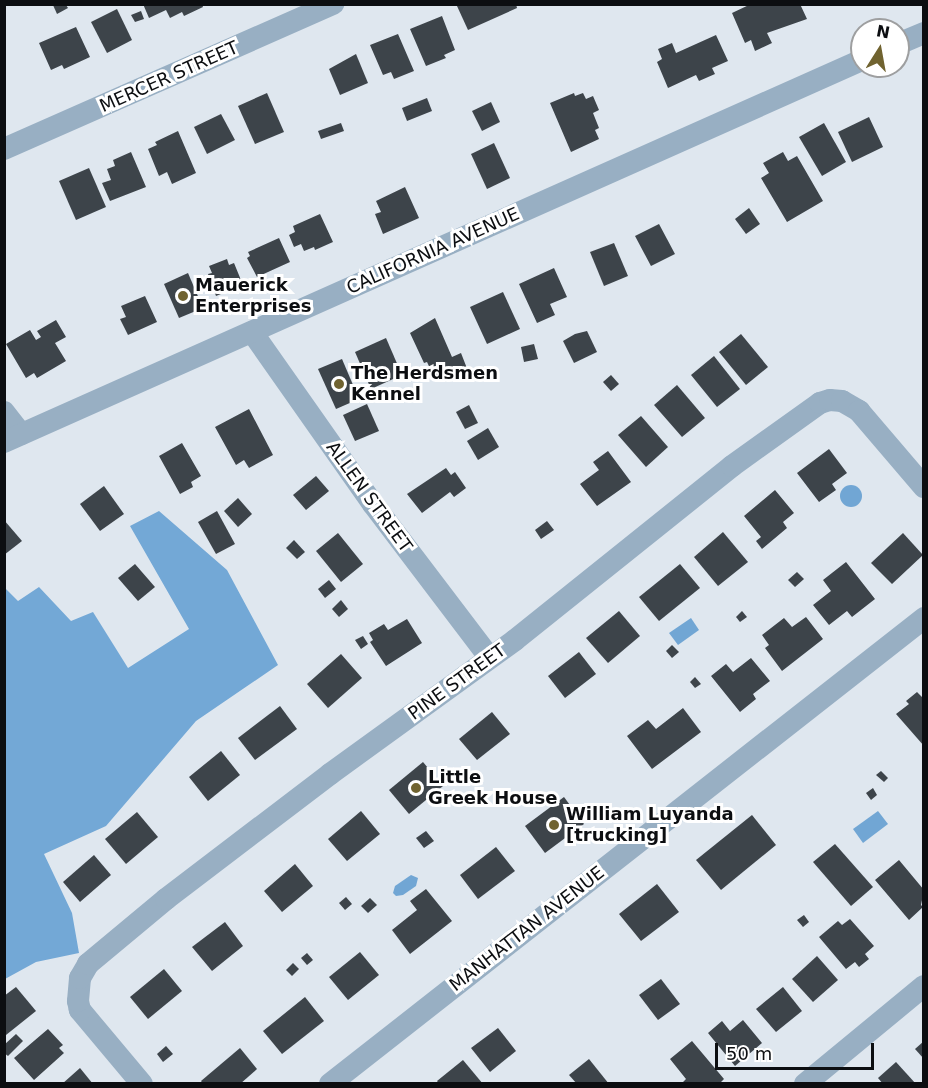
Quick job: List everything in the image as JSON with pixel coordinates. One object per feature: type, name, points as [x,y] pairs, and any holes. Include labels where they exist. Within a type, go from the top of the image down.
[{"type":"street","name":"MERCER STREET","points":[[4,148],[333,4]]},
{"type":"street","points":[[910,39],[924,33]]},
{"type":"street","name":"CALIFORNIA AVENUE","points":[[13,438],[850,65]]},
{"type":"street","name":"ALLEN STREET","points":[[252,333],[373,504],[490,658]]},
{"type":"street","name":"PINE STREET","points":[[142,1083],[80,1010],[78,1001],[80,978],[88,964],[175,892],[330,774],[490,658],[633,548],[732,466],[820,403],[842,401],[859,411],[924,487]]},
{"type":"street","points":[[4,412],[13,438]]},
{"type":"street","name":"MANHATTAN AVENUE","points":[[330,1083],[924,618]]},
{"type":"street","points":[[806,1083],[924,986]]},
{"type":"shaded area","points":[[847,485],[855,485],[862,492],[862,500],[855,507],[847,507],[840,500],[840,492]]},
{"type":"shaded area","points":[[159,511],[227,570],[278,665],[196,721],[106,826],[44,854],[72,913],[79,953],[36,962],[5,979],[5,588],[18,601],[39,587],[71,621],[93,612],[128,668],[189,629],[130,526]]},
{"type":"shaded area","points":[[691,618],[699,630],[678,645],[669,633]]},
{"type":"shaded area","points":[[878,811],[888,824],[863,843],[853,829]]},
{"type":"shaded area","points":[[411,875],[418,878],[416,886],[403,895],[396,896],[393,893],[395,886]]},
{"type":"building","points":[[143,4],[202,4],[203,7],[184,16],[182,12],[170,18],[166,10],[149,18]]},
{"type":"building","points":[[460,4],[516,4],[517,8],[468,30],[457,6]]},
{"type":"building","points":[[751,4],[800,4],[807,19],[767,33],[772,43],[755,51],[751,40],[745,43],[732,13]]},
{"type":"building","points":[[53,5],[66,5],[68,8],[57,14]]},
{"type":"building","points":[[117,9],[132,40],[107,53],[91,22]]},
{"type":"building","points":[[141,11],[144,19],[135,22],[131,15]]},
{"type":"building","points":[[442,16],[455,50],[444,55],[446,58],[426,66],[410,29]]},
{"type":"building","points":[[76,27],[90,57],[64,69],[62,65],[51,70],[39,43]]},
{"type":"building","points":[[398,34],[414,71],[394,79],[391,72],[383,75],[370,45]]},
{"type":"building","points":[[716,35],[728,61],[712,68],[715,74],[699,81],[696,75],[668,88],[657,62],[662,59],[658,49],[672,43],[676,53]]},
{"type":"building","points":[[356,54],[368,83],[340,95],[329,69]]},
{"type":"building","points":[[267,93],[284,132],[255,144],[238,106]]},
{"type":"building","points":[[574,93],[575,96],[583,93],[586,99],[593,96],[599,110],[593,113],[599,128],[595,130],[599,139],[571,152],[550,103]]},
{"type":"building","points":[[427,98],[432,111],[407,121],[402,108]]},
{"type":"building","points":[[491,102],[500,122],[482,131],[472,111]]},
{"type":"building","points":[[221,114],[235,140],[207,154],[194,127]]},
{"type":"building","points":[[869,117],[883,147],[852,162],[838,132]]},
{"type":"building","points":[[341,123],[344,131],[321,139],[318,131]]},
{"type":"building","points":[[824,123],[846,162],[822,176],[799,137]]},
{"type":"building","points":[[178,131],[196,173],[172,184],[167,172],[159,176],[148,149],[157,145],[155,142]]},
{"type":"building","points":[[494,143],[510,178],[487,189],[471,154]]},
{"type":"building","points":[[131,152],[146,187],[110,201],[102,183],[111,180],[107,169],[115,166],[113,160]]},
{"type":"building","points":[[783,152],[788,161],[797,156],[823,201],[787,222],[761,178],[769,173],[763,163]]},
{"type":"building","points":[[89,168],[106,207],[76,220],[59,181]]},
{"type":"building","points":[[405,187],[419,218],[383,234],[375,214],[381,212],[376,201]]},
{"type":"building","points":[[749,208],[760,224],[746,234],[735,219]]},
{"type":"building","points":[[320,214],[333,242],[315,250],[314,247],[304,251],[301,244],[294,247],[289,235],[295,232],[293,226]]},
{"type":"building","points":[[659,224],[675,254],[651,266],[635,236]]},
{"type":"building","points":[[279,238],[290,262],[257,277],[247,258],[250,256],[248,252]]},
{"type":"building","points":[[614,243],[628,276],[604,286],[590,252]]},
{"type":"building","points":[[227,259],[229,265],[234,263],[243,285],[216,296],[208,274],[212,273],[209,266]]},
{"type":"building","points":[[554,268],[567,297],[550,304],[555,315],[537,323],[519,284]]},
{"type":"building","name":"Mauerick Enterprises","points":[[188,273],[203,308],[179,318],[164,284]]},
{"type":"building","points":[[503,292],[520,329],[487,344],[470,307]]},
{"type":"building","points":[[145,296],[157,322],[128,335],[120,319],[126,317],[121,306]]},
{"type":"building","points":[[435,318],[452,357],[461,353],[468,371],[448,380],[445,374],[435,379],[427,362],[424,363],[410,333]]},
{"type":"building","points":[[56,320],[66,337],[55,343],[66,361],[37,378],[34,373],[26,378],[6,344],[30,330],[36,340],[41,337],[37,331]]},
{"type":"building","points":[[587,331],[597,352],[574,363],[563,341],[575,334]]},
{"type":"building","points":[[741,334],[768,367],[746,385],[719,352]]},
{"type":"building","points":[[386,338],[402,375],[371,389],[355,352]]},
{"type":"building","points":[[534,344],[538,359],[524,362],[521,347]]},
{"type":"building","points":[[714,356],[740,389],[717,407],[691,375]]},
{"type":"building","name":"The Herdsmen Kennel","points":[[342,359],[359,399],[336,409],[318,369]]},
{"type":"building","points":[[611,375],[619,384],[611,391],[603,382]]},
{"type":"building","points":[[677,385],[705,418],[682,437],[654,405]]},
{"type":"building","points":[[367,404],[379,431],[355,441],[343,415]]},
{"type":"building","points":[[469,405],[478,423],[465,429],[456,412]]},
{"type":"building","points":[[249,409],[273,455],[249,468],[244,460],[236,465],[215,427]]},
{"type":"building","points":[[641,416],[668,447],[646,467],[618,435]]},
{"type":"building","points":[[488,428],[499,447],[478,460],[467,441]]},
{"type":"building","points":[[182,443],[201,476],[191,482],[193,487],[180,494],[159,456]]},
{"type":"building","points":[[829,449],[847,473],[832,484],[836,490],[819,502],[797,473]]},
{"type":"building","points":[[608,451],[631,482],[597,506],[580,484],[599,470],[593,462]]},
{"type":"building","points":[[446,468],[451,475],[455,472],[466,488],[454,497],[450,492],[422,513],[407,494]]},
{"type":"building","points":[[316,476],[329,491],[306,510],[293,495]]},
{"type":"building","points":[[104,486],[124,514],[100,531],[80,504]]},
{"type":"building","points":[[775,490],[794,513],[783,522],[787,528],[762,549],[756,541],[761,537],[744,516]]},
{"type":"building","points":[[238,498],[252,514],[238,527],[224,511]]},
{"type":"building","points":[[217,511],[235,544],[216,554],[198,522]]},
{"type":"building","points":[[4,520],[22,541],[4,555]]},
{"type":"building","points":[[547,521],[554,530],[541,539],[535,530]]},
{"type":"building","points":[[723,532],[748,562],[718,586],[694,557]]},
{"type":"building","points":[[338,533],[363,564],[341,582],[316,551]]},
{"type":"building","points":[[903,533],[923,555],[892,584],[871,563]]},
{"type":"building","points":[[294,540],[305,552],[297,559],[286,548]]},
{"type":"building","points":[[846,562],[875,599],[852,617],[847,611],[829,625],[813,605],[831,591],[823,580]]},
{"type":"building","points":[[135,564],[155,587],[138,601],[118,578]]},
{"type":"building","points":[[680,564],[700,588],[659,621],[639,597]]},
{"type":"building","points":[[797,572],[804,579],[795,587],[788,580]]},
{"type":"building","points":[[329,580],[336,589],[325,598],[318,589]]},
{"type":"building","points":[[341,600],[348,609],[339,617],[332,609]]},
{"type":"building","points":[[619,611],[640,636],[608,663],[586,638]]},
{"type":"building","points":[[742,611],[747,617],[740,622],[736,617]]},
{"type":"building","points":[[806,617],[823,639],[782,671],[765,648],[769,645],[762,635],[784,618],[792,627]]},
{"type":"building","points":[[407,619],[422,643],[386,666],[370,642],[373,640],[369,633],[384,624],[388,630]]},
{"type":"building","points":[[363,636],[368,644],[361,649],[355,640]]},
{"type":"building","points":[[672,645],[679,652],[672,658],[666,651]]},
{"type":"building","points":[[579,652],[596,674],[565,698],[548,676]]},
{"type":"building","points":[[341,654],[362,678],[328,708],[307,684]]},
{"type":"building","points":[[751,658],[770,681],[753,694],[756,699],[740,712],[711,676],[726,664],[733,672]]},
{"type":"building","points":[[695,677],[701,684],[695,688],[690,682]]},
{"type":"building","points":[[917,692],[922,697],[924,695],[924,746],[896,714],[909,704],[906,701]]},
{"type":"building","points":[[280,706],[297,729],[255,760],[238,738]]},
{"type":"building","points":[[683,708],[701,732],[652,769],[627,736],[648,720],[656,729]]},
{"type":"building","points":[[492,712],[510,734],[477,760],[459,739]]},
{"type":"building","points":[[221,751],[240,775],[208,801],[189,777]]},
{"type":"building","name":"Little Greek House","points":[[423,762],[443,786],[409,814],[389,790]]},
{"type":"building","points":[[881,771],[888,778],[884,782],[876,775]]},
{"type":"building","points":[[873,788],[877,795],[871,800],[866,793]]},
{"type":"building","name":"William Luyanda [trucking]","points":[[564,797],[584,824],[545,853],[525,826]]},
{"type":"building","points":[[361,811],[380,834],[347,861],[328,839]]},
{"type":"building","points":[[137,812],[158,837],[126,864],[105,839]]},
{"type":"building","points":[[752,815],[776,845],[721,890],[696,860]]},
{"type":"building","points":[[426,831],[434,841],[424,848],[416,838]]},
{"type":"building","points":[[835,844],[873,887],[851,906],[813,862]]},
{"type":"building","points":[[496,847],[515,871],[478,899],[460,875]]},
{"type":"building","points":[[94,855],[111,875],[80,902],[63,882]]},
{"type":"building","points":[[899,860],[924,890],[921,905],[923,907],[909,920],[875,880]]},
{"type":"building","points":[[295,864],[313,886],[282,912],[264,891]]},
{"type":"building","points":[[657,884],[679,912],[641,941],[619,914]]},
{"type":"building","points":[[426,889],[452,921],[410,954],[392,930],[417,910],[410,901]]},
{"type":"building","points":[[346,897],[352,904],[345,910],[339,903]]},
{"type":"building","points":[[370,898],[377,905],[368,913],[361,906]]},
{"type":"building","points":[[804,915],[809,922],[803,927],[797,920]]},
{"type":"building","points":[[850,919],[874,946],[865,954],[869,959],[859,967],[855,962],[846,969],[819,937],[838,921],[842,925]]},
{"type":"building","points":[[225,922],[243,946],[212,971],[192,947]]},
{"type":"building","points":[[360,952],[379,975],[348,1000],[329,977]]},
{"type":"building","points":[[307,953],[313,960],[307,965],[301,958]]},
{"type":"building","points":[[817,956],[838,980],[813,1002],[792,979]]},
{"type":"building","points":[[293,963],[299,969],[292,976],[286,970]]},
{"type":"building","points":[[164,969],[182,991],[148,1019],[130,997]]},
{"type":"building","points":[[661,979],[680,1004],[658,1020],[639,995]]},
{"type":"building","points":[[16,987],[36,1011],[6,1035],[4,996]]},
{"type":"building","points":[[783,987],[802,1011],[776,1032],[756,1009]]},
{"type":"building","points":[[305,997],[324,1021],[282,1054],[263,1031]]},
{"type":"building","points":[[743,1020],[762,1043],[735,1066],[708,1033],[722,1021],[730,1031]]},
{"type":"building","points":[[498,1028],[516,1051],[490,1072],[471,1048]]},
{"type":"building","points":[[48,1029],[63,1045],[59,1048],[64,1053],[34,1080],[14,1058]]},
{"type":"building","points":[[16,1034],[23,1041],[8,1056],[4,1053],[4,1045]]},
{"type":"building","points":[[692,1041],[724,1079],[719,1084],[681,1084],[686,1079],[670,1059]]},
{"type":"building","points":[[924,1041],[924,1059],[915,1049]]},
{"type":"building","points":[[166,1046],[173,1054],[163,1062],[157,1054]]},
{"type":"building","points":[[240,1048],[257,1069],[240,1084],[203,1084],[201,1081]]},
{"type":"building","points":[[589,1059],[609,1084],[577,1084],[569,1075]]},
{"type":"building","points":[[463,1060],[483,1084],[439,1084],[437,1081]]},
{"type":"building","points":[[896,1062],[916,1084],[883,1084],[878,1078]]},
{"type":"building","points":[[80,1068],[93,1084],[62,1084]]},
{"type":"place","name":"Mauerick Enterprises","points":[[183,296]]},
{"type":"place","name":"The Herdsmen Kennel","points":[[339,384]]},
{"type":"place","name":"Little Greek House","points":[[416,788]]},
{"type":"place","name":"William Luyanda [trucking]","points":[[554,825]]}]
